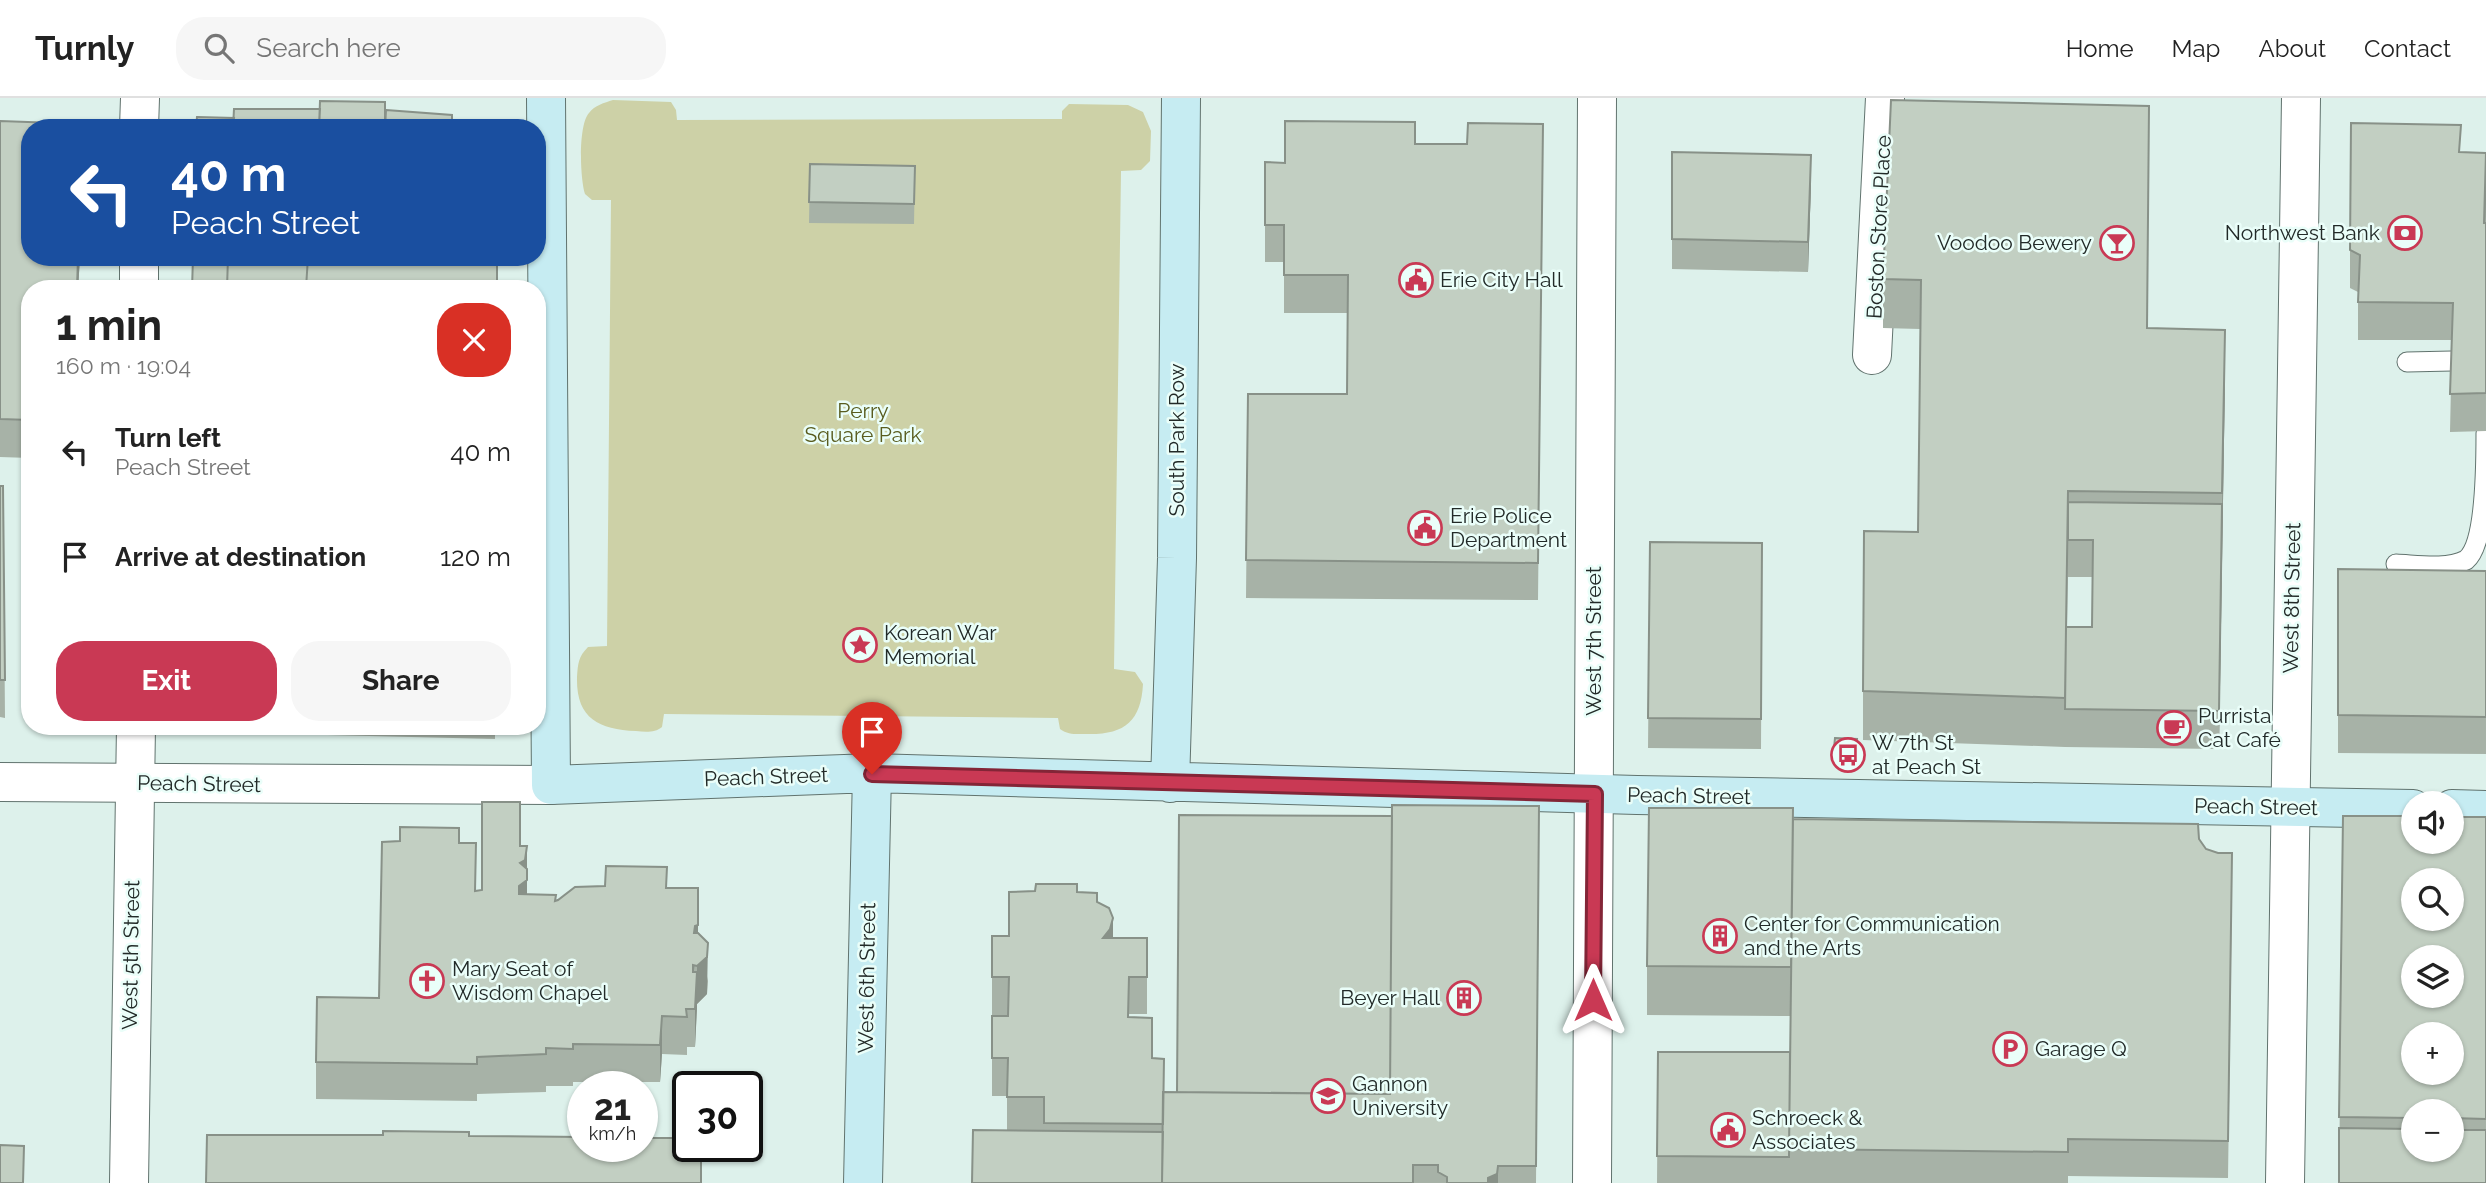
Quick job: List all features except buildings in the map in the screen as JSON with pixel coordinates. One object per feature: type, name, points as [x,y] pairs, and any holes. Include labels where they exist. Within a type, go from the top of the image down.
[{"type":"main road","points":[[545,98],[545,119]]},
{"type":"main road","name":"South Park Row","points":[[1170,783],[1177,558],[1181,98]]},
{"type":"main road","points":[[546,212],[551,785]]},
{"type":"main road","name":"Peach Street","points":[[551,785],[872,774],[1595,794],[2401,809]]},
{"type":"main road","name":"West 6th Street","points":[[863,1183],[872,774]]},
{"type":"main road","points":[[2464,809],[2486,810]]},
{"type":"street","points":[[139,119],[140,98]]},
{"type":"street","name":"West 7th Street","points":[[1592,1183],[1597,98]]},
{"type":"street","name":"Boston Store Place","points":[[1872,355],[1885,98]]},
{"type":"street","name":"West 8th Street","points":[[2285,1183],[2301,98]]},
{"type":"street","name":"West 5th Street","points":[[129,1183],[136,735]]},
{"type":"street","name":"Peach Street","points":[[0,782],[551,785]]},
{"type":"lane","points":[[2407,362],[2452,360]]},
{"type":"lane","points":[[2396,564],[2449,565],[2474,554],[2484,536],[2486,433]]},
{"type":"green space","name":"Perry Square Park","points":[[613,100],[671,102],[676,110],[677,120],[1062,119],[1062,111],[1069,104],[1128,105],[1143,112],[1151,131],[1150,161],[1141,170],[1121,171],[1114,669],[1135,672],[1143,684],[1139,708],[1128,724],[1111,732],[1075,734],[1060,729],[1058,718],[664,714],[662,727],[646,732],[600,724],[585,712],[578,691],[579,661],[588,647],[607,646],[611,200],[592,200],[585,194],[581,152],[585,119],[597,106]]},
{"type":"place","name":"Northwest Bank","points":[[2405,233]]},
{"type":"place","name":"Voodoo Bewery","points":[[2117,243]]},
{"type":"place","name":"Erie City Hall","points":[[1416,280]]},
{"type":"place","name":"Erie Police Department","points":[[1425,528]]},
{"type":"place","name":"Korean War Memorial","points":[[860,645]]},
{"type":"place","name":"Purrista Cat Café","points":[[2174,728]]},
{"type":"place","name":"W 7th St at Peach St","points":[[1848,755]]},
{"type":"place","name":"Center for Communication and the Arts","points":[[1720,936]]},
{"type":"place","name":"Mary Seat of Wisdom Chapel","points":[[427,981]]},
{"type":"place","name":"Beyer Hall","points":[[1464,998]]},
{"type":"place","name":"Garage Q","points":[[2010,1049]]},
{"type":"place","name":"Gannon University","points":[[1328,1096]]},
{"type":"place","name":"Schroeck & Associates","points":[[1728,1130]]},
{"type":"route","points":[[872,774],[1595,794],[1593,1000]]}]
